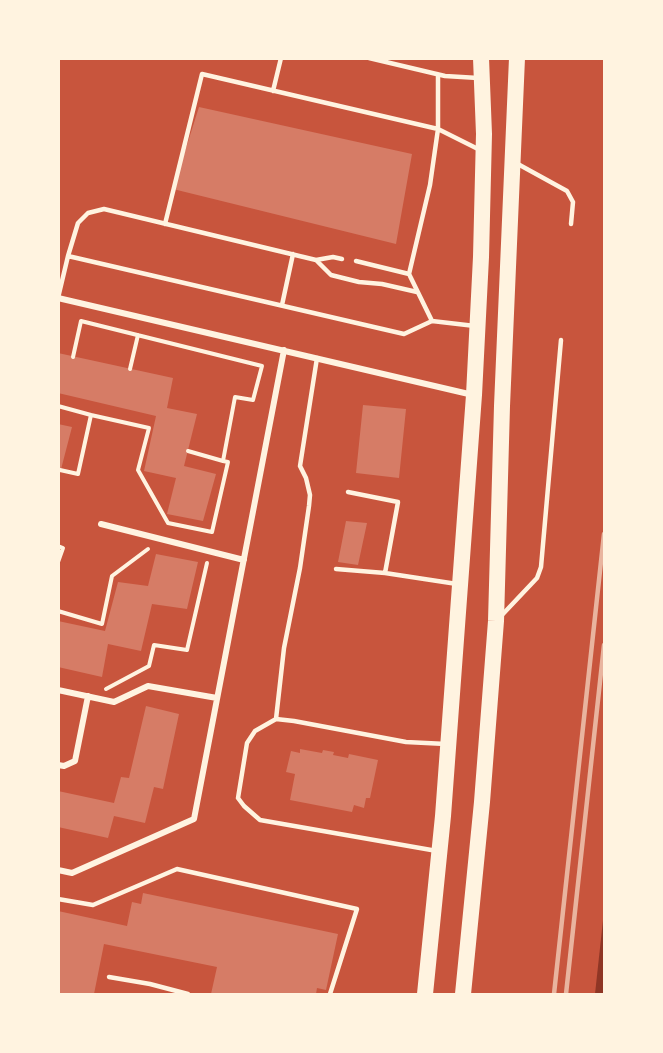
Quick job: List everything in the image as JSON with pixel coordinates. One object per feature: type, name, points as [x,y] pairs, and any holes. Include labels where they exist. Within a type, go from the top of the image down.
[{"type":"highway","points":[[424,994],[440,851],[474,395],[484,152],[482,58]]},
{"type":"highway","points":[[463,994],[482,802],[496,621],[516,58]]},
{"type":"street","points":[[58,298],[474,395]]},
{"type":"street","points":[[58,870],[72,873],[194,819],[284,350]]},
{"type":"street","points":[[101,524],[244,560]]},
{"type":"street","points":[[58,690],[114,702],[148,686],[217,698]]},
{"type":"street","points":[[58,765],[64,766],[75,761],[88,696]]},
{"type":"lane","points":[[273,91],[281,58]]},
{"type":"lane","points":[[369,58],[438,75],[482,78]]},
{"type":"lane","points":[[165,224],[202,74],[438,129],[484,152]]},
{"type":"lane","points":[[432,321],[409,274],[430,185],[438,129],[438,75]]},
{"type":"lane","points":[[513,161],[567,191],[573,202],[571,224]]},
{"type":"lane","points":[[58,298],[78,223],[88,213],[104,210],[316,260],[333,257],[342,259]]},
{"type":"lane","points":[[282,305],[293,254]]},
{"type":"lane","points":[[68,256],[405,334],[432,321],[478,326]]},
{"type":"lane","points":[[316,260],[331,275],[417,292]]},
{"type":"lane","points":[[356,261],[409,274]]},
{"type":"lane","points":[[496,621],[537,579],[541,567],[561,340]]},
{"type":"lane","points":[[276,719],[284,648],[300,568],[309,506],[310,495],[300,466],[317,358]]},
{"type":"lane","points":[[348,492],[398,502],[386,573]]},
{"type":"lane","points":[[336,569],[386,573],[460,584]]},
{"type":"lane","points":[[440,851],[260,820],[238,798],[247,743],[255,731],[276,719],[406,742],[448,744]]},
{"type":"lane","points":[[58,898],[93,905],[177,869],[357,909],[330,994]]},
{"type":"lane","points":[[109,977],[188,994]]},
{"type":"path","points":[[73,357],[81,321],[262,366],[253,400],[235,397],[223,461]]},
{"type":"path","points":[[130,369],[138,335]]},
{"type":"path","points":[[58,406],[149,428],[138,470],[168,523],[212,532],[228,462],[188,451]]},
{"type":"path","points":[[60,471],[78,474],[91,415]]},
{"type":"path","points":[[58,546],[63,548],[58,562]]},
{"type":"path","points":[[58,610],[102,624],[112,576],[151,546]]},
{"type":"path","points":[[97,686],[106,689],[149,666],[154,645],[187,651],[208,558]]},
{"type":"shaded area","points":[[604,911],[604,994],[595,994]]},
{"type":"building","points":[[199,107],[412,154],[396,244],[173,189]]},
{"type":"building","points":[[58,353],[173,378],[167,408],[197,414],[184,466],[216,474],[203,521],[167,514],[176,478],[144,471],[156,416],[58,393]]},
{"type":"building","points":[[363,405],[406,409],[399,478],[356,473]]},
{"type":"building","points":[[58,424],[72,427],[59,477],[58,477]]},
{"type":"building","points":[[346,521],[367,523],[358,565],[338,562]]},
{"type":"building","points":[[156,554],[198,562],[187,609],[152,604],[141,651],[108,644],[102,677],[58,667],[58,621],[105,631],[118,582],[148,586]]},
{"type":"building","points":[[146,706],[179,714],[163,789],[154,787],[145,823],[114,816],[108,838],[58,827],[58,791],[114,803],[121,777],[129,778]]},
{"type":"building","points":[[300,749],[322,753],[323,750],[348,758],[349,754],[378,760],[370,798],[366,798],[364,808],[354,805],[352,812],[290,800],[295,774],[286,772],[291,751],[300,753]]},
{"type":"building","points":[[143,893],[338,934],[326,990],[317,988],[316,994],[211,994],[217,967],[104,944],[94,994],[58,994],[58,911],[127,926],[132,902],[141,904]]},
{"type":"railway","points":[[554,994],[604,534]]},
{"type":"railway","points":[[566,994],[604,645]]}]
